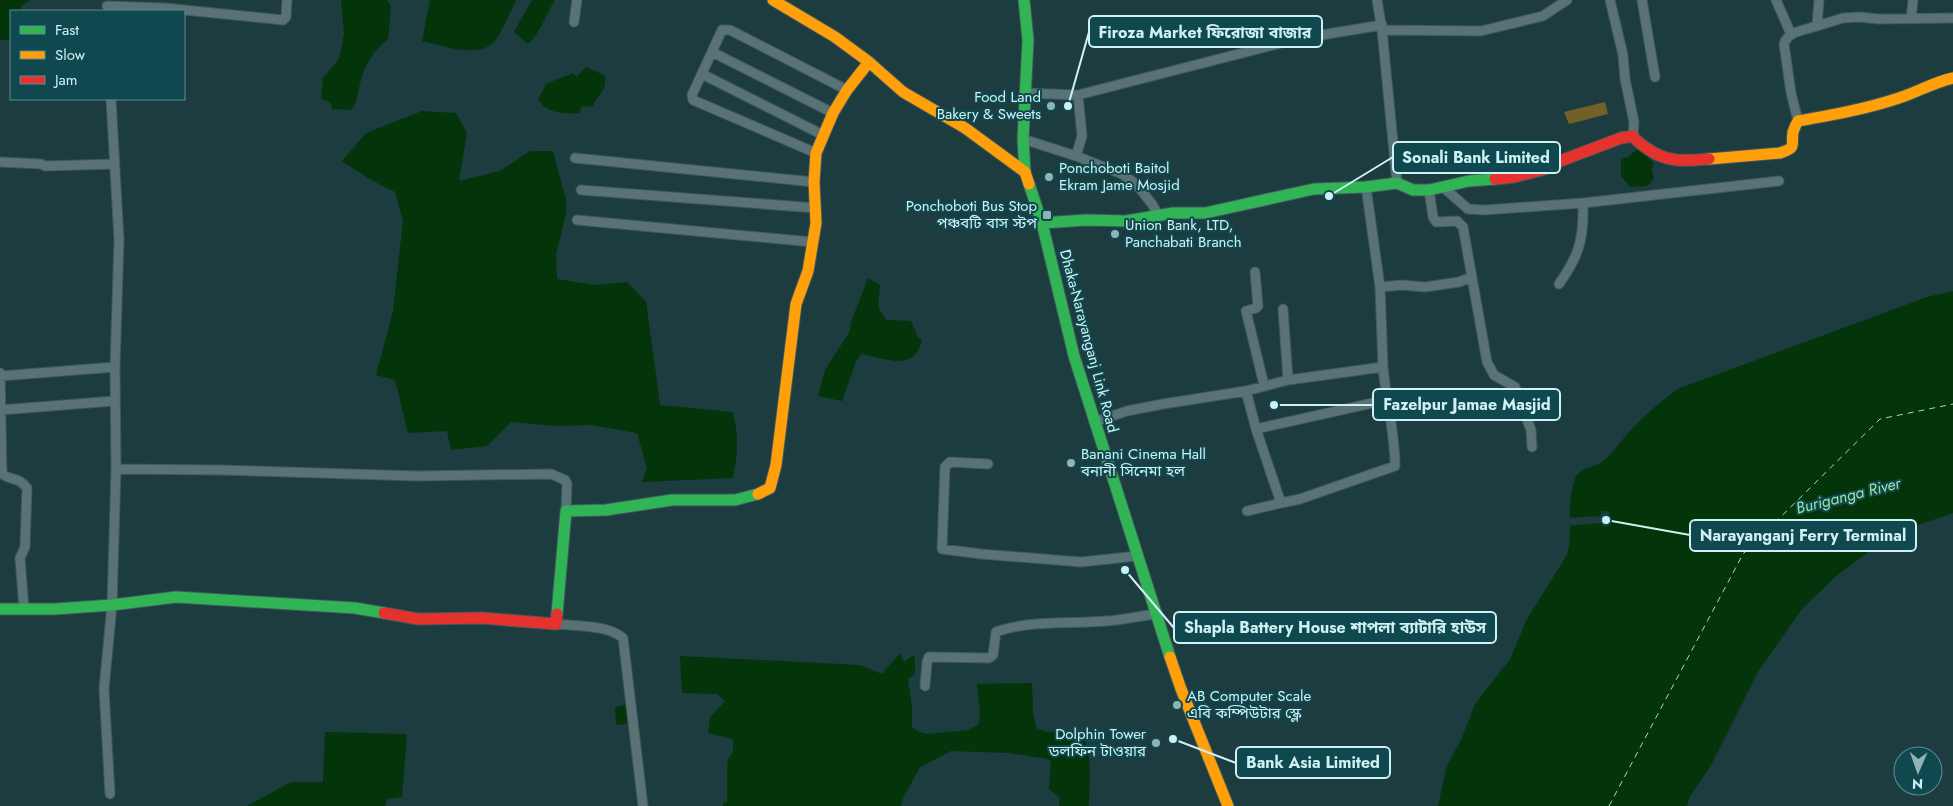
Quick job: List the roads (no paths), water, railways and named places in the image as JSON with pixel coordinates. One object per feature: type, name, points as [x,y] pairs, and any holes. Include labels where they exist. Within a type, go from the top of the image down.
[{"type":"main road","points":[[773,0],[835,38],[869,62],[903,92],[965,128],[1025,172]]},
{"type":"main road","name":"Dhaka-Narayanganj Link Road","points":[[1024,0],[1028,40],[1023,139],[1025,172],[1042,224],[1074,356],[1094,422],[1181,690],[1228,806]]},
{"type":"main road","points":[[0,609],[54,609],[176,598],[355,608],[418,619],[482,618],[556,624],[566,511],[610,509],[672,500],[722,501],[765,492],[770,488],[776,465],[796,304],[808,271],[813,242],[816,208],[814,182],[816,153],[833,113],[847,90],[869,62]]},
{"type":"main road","points":[[1042,224],[1086,220],[1126,221],[1158,215],[1215,212],[1314,189],[1366,187],[1397,183],[1413,190],[1429,190],[1469,181],[1514,177],[1545,169],[1560,161],[1621,138],[1633,136],[1636,141],[1658,156],[1668,160],[1694,160],[1780,153],[1791,149],[1794,144],[1792,132],[1798,121],[1866,108],[1900,98],[1940,81],[1953,78]]},
{"type":"street","points":[[185,10],[283,20],[286,17],[287,0]]},
{"type":"street","points":[[574,22],[577,0]]},
{"type":"street","points":[[1377,0],[1382,27],[1397,183]]},
{"type":"street","points":[[1026,93],[1078,95],[1297,39],[1382,27],[1481,31],[1543,16],[1567,0]]},
{"type":"street","points":[[1610,0],[1623,55],[1625,79],[1634,122],[1633,136]]},
{"type":"street","points":[[1642,0],[1655,77]]},
{"type":"street","points":[[1776,0],[1791,34]]},
{"type":"street","points":[[1817,26],[1819,0]]},
{"type":"street","points":[[1912,0],[1912,19]]},
{"type":"street","points":[[107,6],[185,10]]},
{"type":"street","points":[[1798,121],[1785,58],[1784,44],[1786,38],[1791,34],[1844,18],[1953,18]]},
{"type":"street","points":[[816,153],[693,100],[692,95],[722,30],[726,29],[847,90]]},
{"type":"street","points":[[712,52],[833,113]]},
{"type":"street","points":[[702,74],[823,135]]},
{"type":"street","points":[[1076,156],[1082,136],[1078,95]]},
{"type":"street","points":[[110,794],[104,689],[112,605],[116,469],[114,401],[118,240],[111,100]]},
{"type":"street","points":[[1023,139],[1076,156],[1122,174],[1137,185],[1158,215]]},
{"type":"street","points":[[575,158],[814,182]]},
{"type":"street","points":[[0,162],[41,164],[45,166],[114,164]]},
{"type":"street","points":[[1443,187],[1468,209],[1485,210],[1583,204],[1779,181]]},
{"type":"street","points":[[1247,511],[1300,500],[1395,466],[1395,448],[1386,400],[1383,367],[1380,287],[1366,187]]},
{"type":"street","points":[[581,190],[816,208]]},
{"type":"street","points":[[1429,190],[1433,217],[1436,222],[1456,221],[1463,227],[1487,362],[1494,375],[1515,387],[1531,430],[1532,447]]},
{"type":"street","points":[[1559,284],[1573,265],[1582,240],[1583,204]]},
{"type":"street","points":[[577,220],[813,242]]},
{"type":"street","points":[[1255,272],[1258,308],[1246,311],[1264,385]]},
{"type":"street","points":[[1380,287],[1402,285],[1425,287],[1459,282],[1472,277]]},
{"type":"street","points":[[1283,309],[1288,380]]},
{"type":"street","points":[[24,609],[20,558],[25,547],[27,488],[19,479],[6,478],[2,474],[0,375],[115,367]]},
{"type":"street","points":[[1094,422],[1145,407],[1246,391],[1288,380],[1383,367]]},
{"type":"street","points":[[1246,391],[1256,429],[1281,503]]},
{"type":"street","points":[[1256,429],[1386,400]]},
{"type":"street","points":[[0,410],[114,401]]},
{"type":"street","points":[[988,464],[950,462],[945,467],[942,549],[1081,562],[1137,556]]},
{"type":"street","points":[[116,469],[417,476],[551,474],[565,480],[567,484],[566,511]]},
{"type":"street","points":[[925,686],[926,662],[929,657],[988,658],[992,655],[996,632],[1005,629],[1056,623],[1108,621],[1156,614]]},
{"type":"street","points":[[556,624],[610,630],[618,633],[623,638],[642,806]]},
{"type":"water","points":[[0,0],[30,0],[21,6],[22,10],[10,10],[10,40],[0,40]]},
{"type":"water","points":[[341,0],[387,0],[391,7],[388,39],[369,60],[363,74],[357,100],[351,110],[332,109],[331,103],[321,98],[323,78],[339,59],[344,34]]},
{"type":"water","points":[[430,0],[516,0],[494,42],[479,50],[469,50],[448,48],[422,41]]},
{"type":"water","points":[[532,0],[555,0],[540,29],[528,44],[514,32]]},
{"type":"water","points":[[586,67],[604,75],[605,80],[604,88],[593,106],[581,107],[580,113],[562,113],[552,111],[538,100],[546,84],[573,73],[576,77]]},
{"type":"water","points":[[422,111],[456,113],[467,133],[459,181],[500,171],[530,151],[553,151],[566,200],[566,214],[556,255],[557,279],[595,285],[627,282],[646,301],[660,405],[733,412],[737,445],[733,478],[642,482],[647,468],[637,433],[591,425],[556,426],[511,422],[487,446],[451,450],[447,431],[408,433],[395,380],[376,375],[393,311],[403,221],[395,192],[371,180],[342,161],[366,133]]},
{"type":"water","points":[[1636,150],[1639,150],[1654,163],[1652,170],[1654,178],[1648,186],[1630,187],[1621,176],[1621,159],[1628,157]]},
{"type":"water","points":[[868,278],[880,285],[878,307],[886,320],[911,321],[918,337],[922,340],[918,350],[912,357],[898,361],[861,354],[856,362],[842,401],[818,396],[825,370],[850,331],[851,322]]},
{"type":"water","name":"Buriganga River","points":[[1953,291],[1953,513],[1921,524],[1875,547],[1836,576],[1802,609],[1759,670],[1710,767],[1690,796],[1687,806],[1438,806],[1446,768],[1462,738],[1475,704],[1510,659],[1527,619],[1567,555],[1570,536],[1572,489],[1575,479],[1580,472],[1599,464],[1607,458],[1642,418],[1680,388],[1927,297]]},
{"type":"water","points":[[900,653],[904,662],[914,655],[915,674],[908,679],[912,707],[912,727],[919,732],[928,734],[968,730],[979,724],[980,712],[977,684],[1032,683],[1036,728],[1046,732],[1079,730],[1084,738],[1090,766],[1089,806],[1059,806],[1060,798],[1049,789],[1051,762],[1048,759],[1009,753],[951,751],[920,767],[903,798],[901,806],[723,806],[724,802],[727,802],[728,759],[733,752],[733,739],[708,733],[710,717],[725,701],[717,694],[682,693],[680,656],[860,665],[882,674]]},
{"type":"water","points":[[630,704],[632,722],[616,725],[615,707]]},
{"type":"water","points":[[325,732],[407,734],[402,797],[387,799],[385,806],[247,806],[291,782],[323,782]]},
{"type":"place","name":"Food Land Bakery & Sweets","points":[[1051,106]]},
{"type":"place","name":"Firoza Market ফিরোজা বাজার","points":[[1068,106]]},
{"type":"place","name":"Ponchoboti Baitol Ekram Jame Mosjid","points":[[1049,177]]},
{"type":"place","name":"Sonali Bank Limited","points":[[1329,196]]},
{"type":"place","name":"Ponchoboti Bus Stop পঞ্চবটি বাস স্টপ","points":[[1047,215]]},
{"type":"place","name":"Union Bank, LTD, Panchabati Branch","points":[[1115,234]]},
{"type":"place","name":"Fazelpur Jamae Masjid","points":[[1274,405]]},
{"type":"place","name":"Banani Cinema Hall বনানী সিনেমা হল","points":[[1071,463]]},
{"type":"place","name":"Narayanganj Ferry Terminal","points":[[1606,520]]},
{"type":"place","name":"Shapla Battery House শাপলা ব্যাটারি হাউস","points":[[1125,570]]},
{"type":"place","name":"AB Computer Scale এবি কম্পিউটার স্কেল","points":[[1177,705]]},
{"type":"place","name":"Bank Asia Limited","points":[[1173,739]]},
{"type":"place","name":"Dolphin Tower ডলফিন টাওয়ার","points":[[1156,743]]}]
